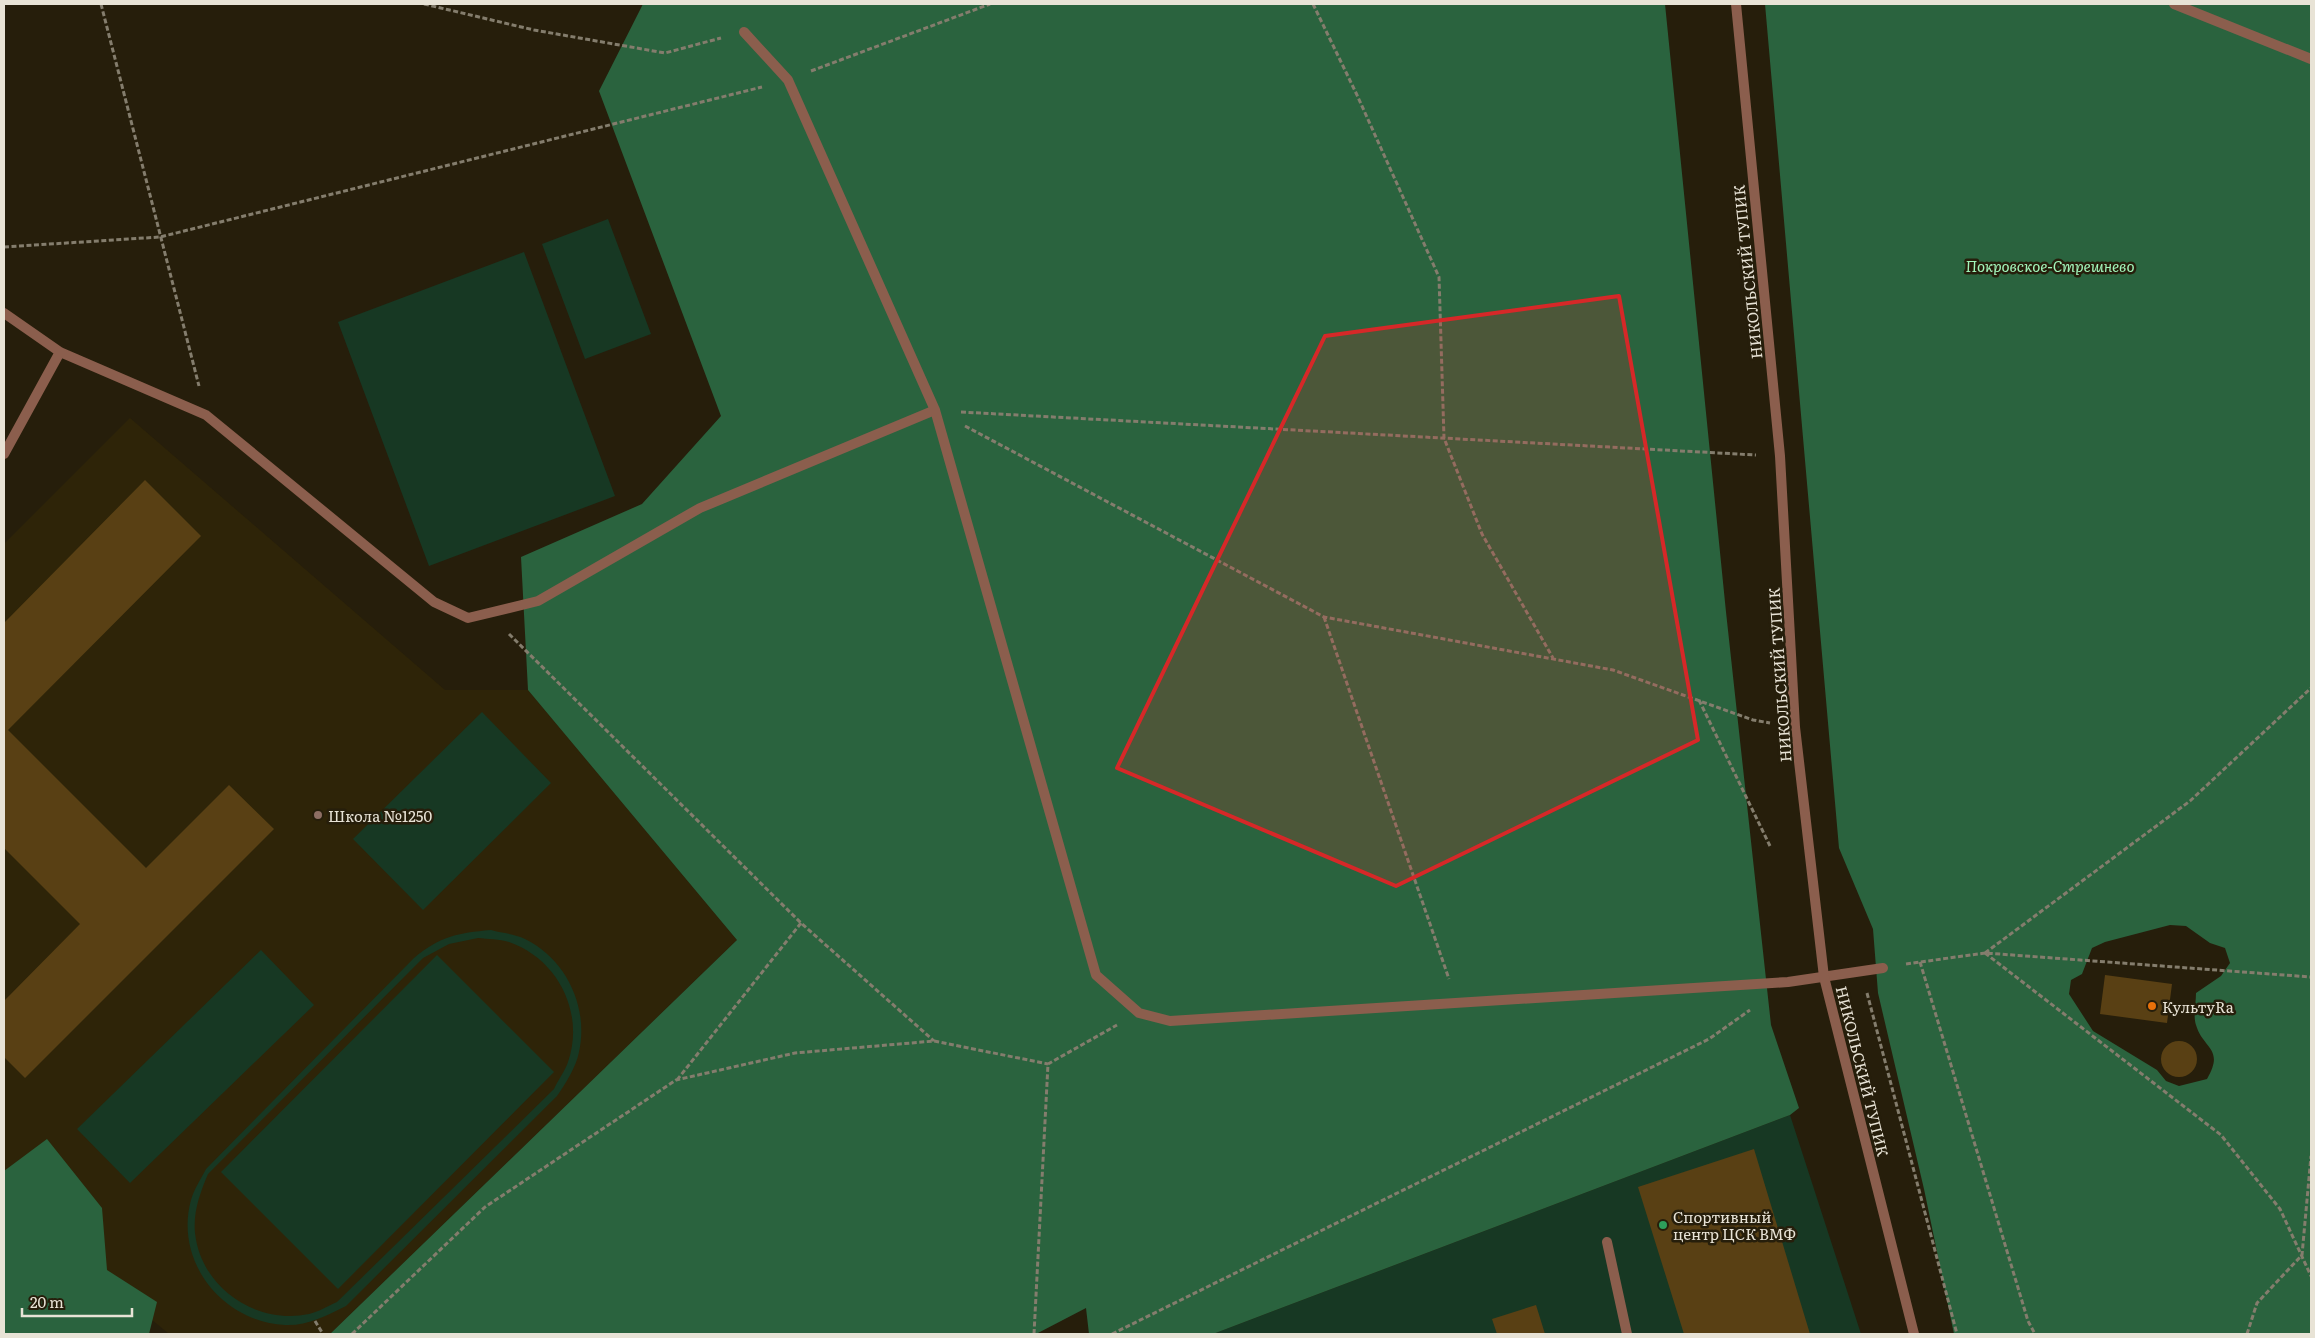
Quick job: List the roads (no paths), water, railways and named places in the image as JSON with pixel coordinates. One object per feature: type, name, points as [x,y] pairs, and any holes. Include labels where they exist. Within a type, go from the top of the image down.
[{"type":"street","name":"НИКОЛЬСКИЙ ТУПИК","points":[[1736,4],[1780,456],[1795,727],[1824,977],[1914,1334]]},
{"type":"street","points":[[2174,4],[2311,59]]},
{"type":"street","points":[[744,32],[788,80],[935,410],[1096,974],[1139,1013],[1170,1021],[1788,982],[1883,968]]},
{"type":"street","points":[[4,313],[60,352],[206,415],[434,602],[468,618],[538,600],[700,508],[935,410]]},
{"type":"street","points":[[4,454],[60,352]]},
{"type":"street","points":[[1607,1242],[1626,1334]]},
{"type":"place","name":"Школа №1250","points":[[318,815]]},
{"type":"place","name":"КультуRа","points":[[2152,1006]]},
{"type":"place","name":"Спортивный центр ЦСК ВМФ","points":[[1663,1225]]},
{"type":"park label","name":"Покровское-Стрешнево","points":[[2050,265]]}]
